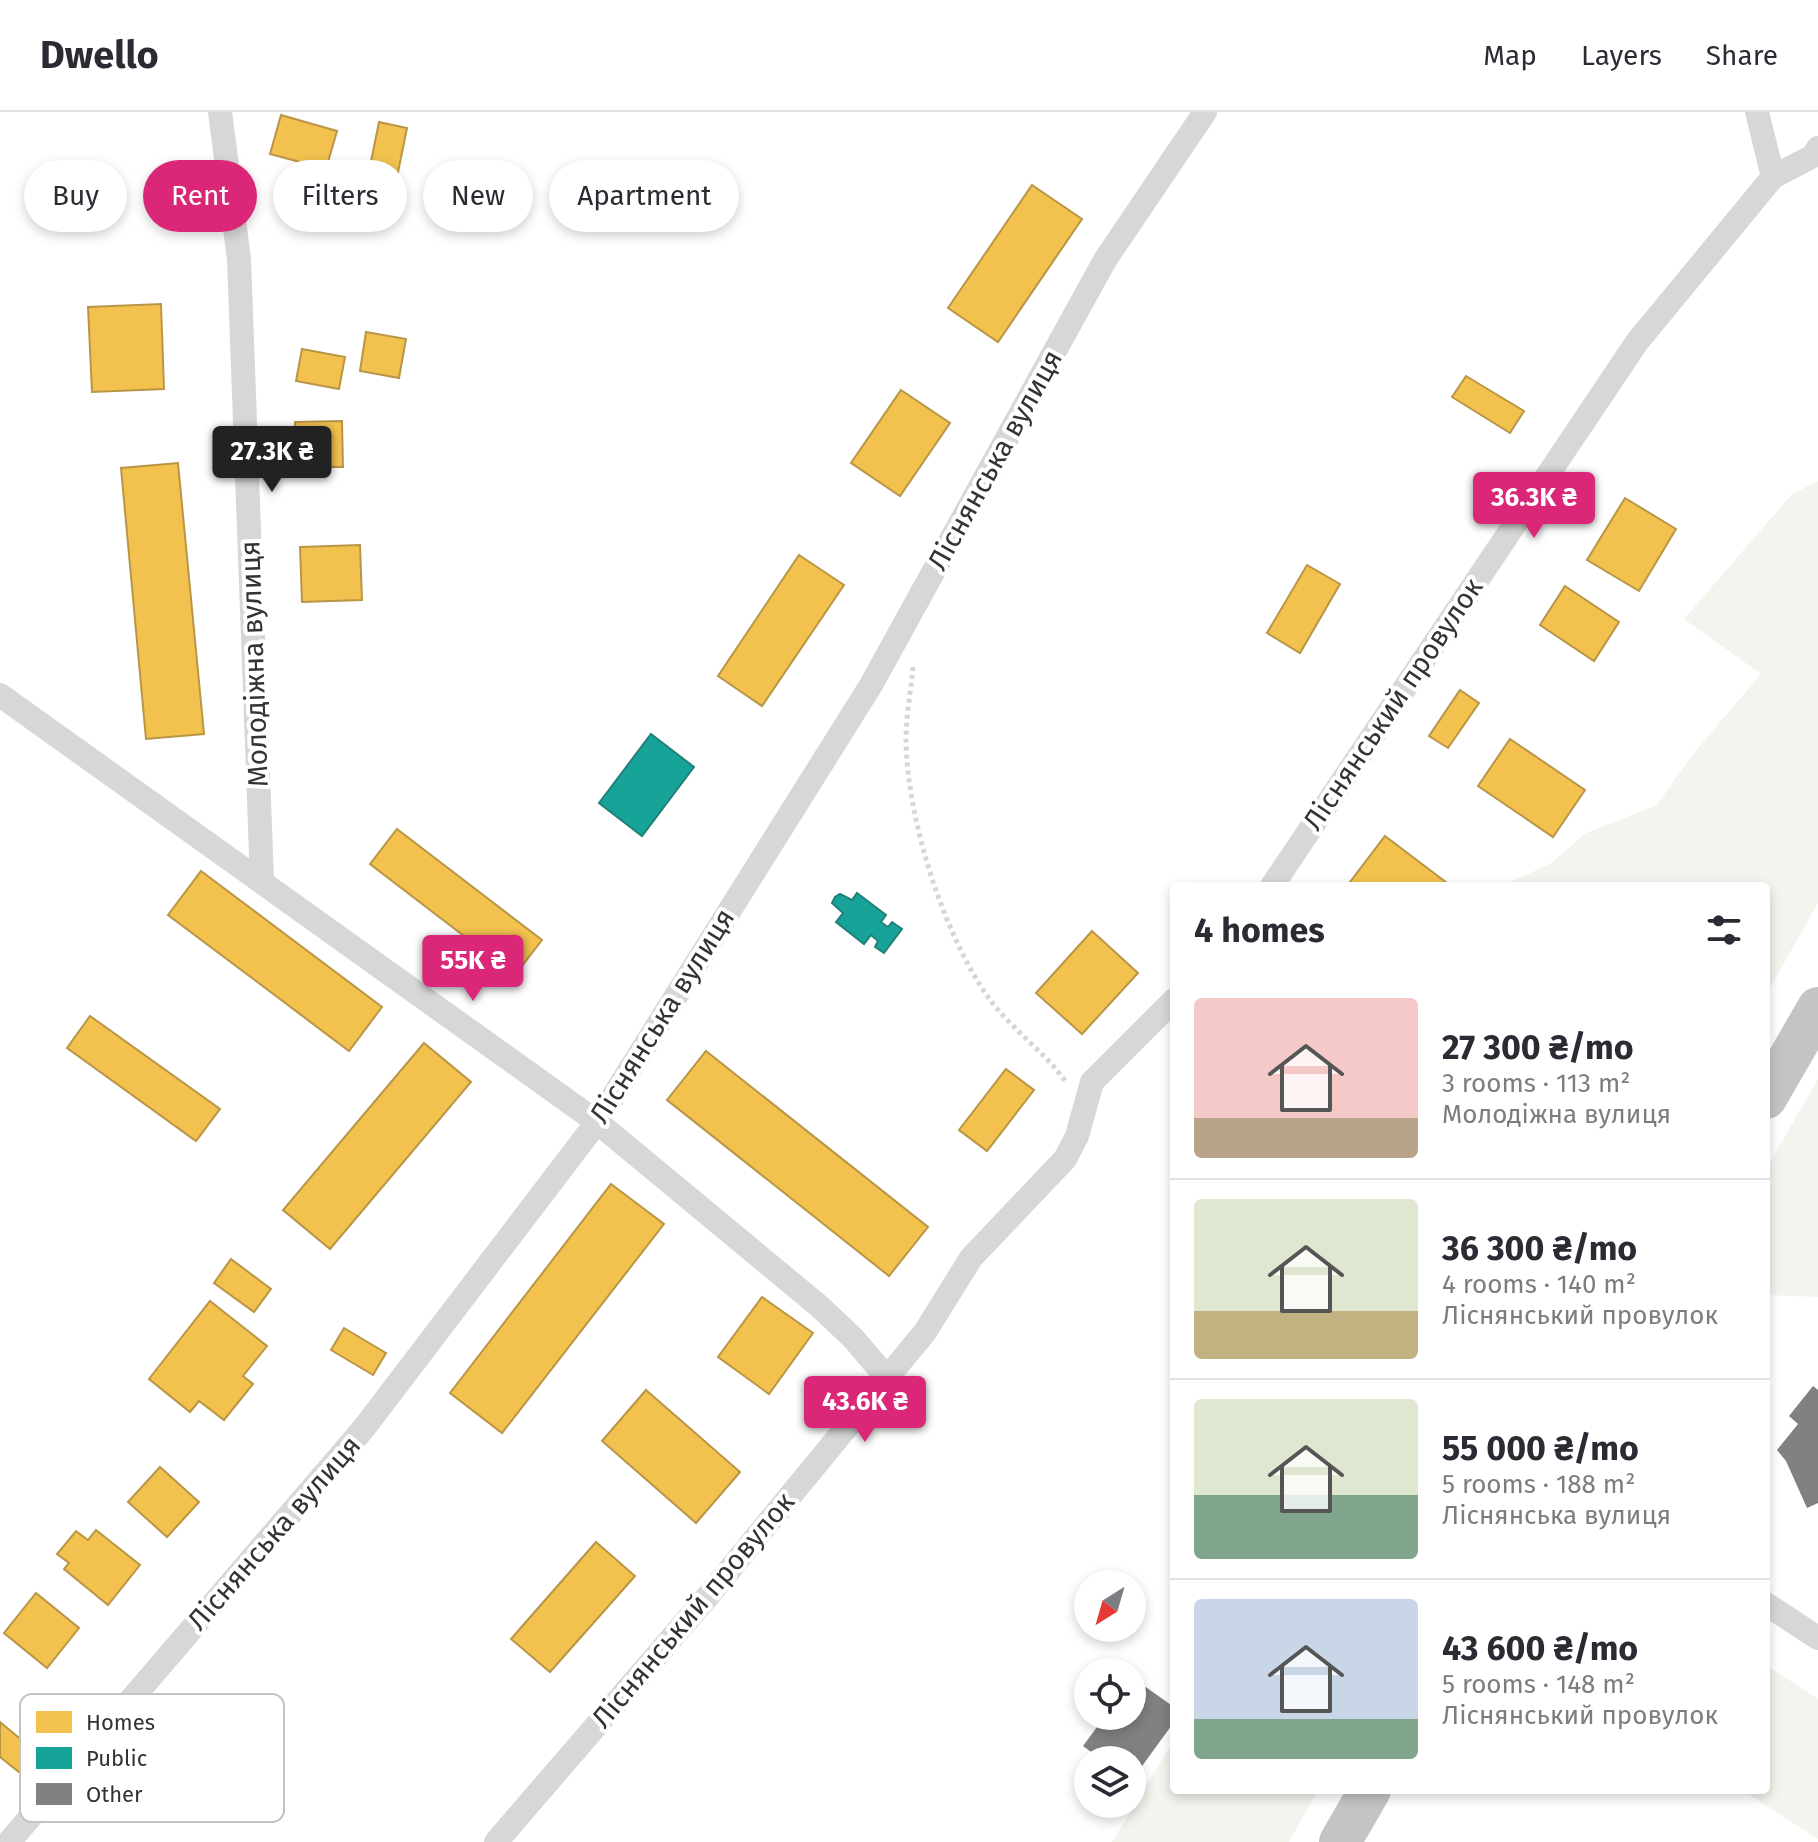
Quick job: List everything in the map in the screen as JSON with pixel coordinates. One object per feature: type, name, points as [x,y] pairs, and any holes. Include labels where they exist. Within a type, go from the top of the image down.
[{"type":"highway","points":[[1770,1091],[1818,1008]]},
{"type":"highway","points":[[1340,1842],[1368,1794]]},
{"type":"street","name":"Молодіжна вулиця","points":[[220,112],[239,259],[262,881]]},
{"type":"street","name":"Ліснянська вулиця","points":[[136,1694],[364,1428],[597,1122],[871,685],[1105,260],[1205,112]]},
{"type":"street","points":[[1757,112],[1773,177],[1813,156],[1818,148]]},
{"type":"street","name":"Ліснянський провулок","points":[[1275,882],[1637,342],[1773,177]]},
{"type":"street","points":[[0,695],[597,1122],[819,1306],[853,1338],[887,1378]]},
{"type":"street","name":"Ліснянський провулок","points":[[496,1842],[708,1596],[925,1332],[971,1258],[1065,1159],[1077,1136],[1092,1082],[1170,1004]]},
{"type":"street","points":[[1770,1607],[1818,1638]]},
{"type":"street","name":"Ліснянська вулиця","points":[[9,1842],[26,1822]]},
{"type":"path","points":[[914,606],[906,739],[912,801],[928,865],[966,963],[990,1000],[1062,1076],[1083,1106]]},
{"type":"shaded area","points":[[1818,481],[1818,903],[1770,988],[1770,882],[1511,882],[1550,864],[1586,833],[1657,805],[1693,754],[1761,674],[1684,619],[1792,494]]},
{"type":"shaded area","points":[[1818,1079],[1818,1297],[1770,1295],[1770,1162]]},
{"type":"shaded area","points":[[1770,1668],[1818,1699],[1818,1839],[1748,1794],[1770,1794]]},
{"type":"shaded area","points":[[1170,1747],[1170,1794],[1316,1794],[1289,1842],[1112,1842],[1127,1818],[1146,1818],[1146,1786]]},
{"type":"building: Homes","points":[[281,115],[337,131],[329,160],[292,160],[270,154]]},
{"type":"building: Homes","points":[[379,122],[407,128],[400,160],[371,160]]},
{"type":"building: Homes","points":[[1032,185],[1082,219],[998,342],[948,308]]},
{"type":"building: Homes","points":[[161,304],[164,389],[92,392],[88,307]]},
{"type":"building: Homes","points":[[366,332],[406,339],[399,378],[360,371]]},
{"type":"building: Homes","points":[[302,349],[345,357],[339,389],[296,381]]},
{"type":"building: Homes","points":[[1466,376],[1524,411],[1510,433],[1452,397]]},
{"type":"building: Homes","points":[[901,390],[950,423],[900,496],[851,463]]},
{"type":"building: Homes","points":[[342,421],[343,467],[296,467],[295,422]]},
{"type":"building: Homes","points":[[178,463],[204,734],[146,739],[121,468]]},
{"type":"building: Homes","points":[[1625,498],[1676,529],[1639,591],[1587,560]]},
{"type":"building: Homes","points":[[360,545],[362,600],[302,602],[300,547]]},
{"type":"building: Homes","points":[[799,555],[844,585],[762,706],[718,676]]},
{"type":"building: Homes","points":[[1307,565],[1340,584],[1300,653],[1267,633]]},
{"type":"building: Homes","points":[[1565,586],[1619,622],[1594,661],[1540,625]]},
{"type":"building: Homes","points":[[1460,690],[1479,703],[1448,748],[1429,736]]},
{"type":"building: Homes","points":[[1510,739],[1585,790],[1553,837],[1478,786]]},
{"type":"building: Homes","points":[[397,829],[542,940],[515,975],[370,864]]},
{"type":"building: Homes","points":[[1385,836],[1446,882],[1350,882]]},
{"type":"building: Homes","points":[[201,871],[382,1007],[349,1051],[168,915]]},
{"type":"building: Homes","points":[[1092,931],[1138,973],[1082,1034],[1036,993]]},
{"type":"building: Homes","points":[[90,1016],[220,1109],[196,1141],[67,1048]]},
{"type":"building: Homes","points":[[424,1043],[471,1082],[330,1249],[283,1210]]},
{"type":"building: Homes","points":[[706,1051],[928,1227],[889,1276],[667,1100]]},
{"type":"building: Homes","points":[[1006,1069],[1034,1090],[987,1151],[959,1130]]},
{"type":"building: Homes","points":[[611,1184],[664,1224],[502,1433],[450,1393]]},
{"type":"building: Homes","points":[[231,1259],[271,1289],[254,1312],[214,1283]]},
{"type":"building: Homes","points":[[762,1297],[813,1333],[769,1394],[718,1357]]},
{"type":"building: Homes","points":[[210,1301],[267,1346],[243,1376],[253,1384],[224,1420],[199,1401],[190,1412],[149,1379]]},
{"type":"building: Homes","points":[[344,1328],[386,1353],[373,1375],[331,1350]]},
{"type":"building: Homes","points":[[646,1390],[740,1472],[696,1523],[602,1441]]},
{"type":"building: Homes","points":[[160,1467],[199,1502],[167,1537],[128,1502]]},
{"type":"building: Homes","points":[[96,1530],[140,1565],[108,1605],[64,1569],[69,1563],[57,1554],[76,1531],[88,1540]]},
{"type":"building: Homes","points":[[596,1542],[635,1576],[550,1672],[511,1639]]},
{"type":"building: Homes","points":[[36,1593],[79,1628],[47,1668],[4,1633]]},
{"type":"building: Homes","points":[[0,1722],[20,1739],[20,1773],[0,1757]]},
{"type":"building: Public","points":[[651,734],[694,767],[642,836],[599,803]]},
{"type":"building: Public","points":[[857,893],[886,915],[881,922],[888,927],[892,922],[902,929],[884,953],[875,947],[878,941],[871,935],[864,944],[836,922],[843,913],[832,903],[835,897],[840,894],[852,900]]},
{"type":"building: Other","points":[[1813,1386],[1818,1390],[1818,1503],[1807,1508],[1786,1461],[1777,1450],[1798,1424],[1789,1416]]},
{"type":"building: Other","points":[[1146,1687],[1170,1704],[1170,1728],[1146,1761],[1146,1746],[1083,1746],[1095,1730],[1146,1730]]}]
